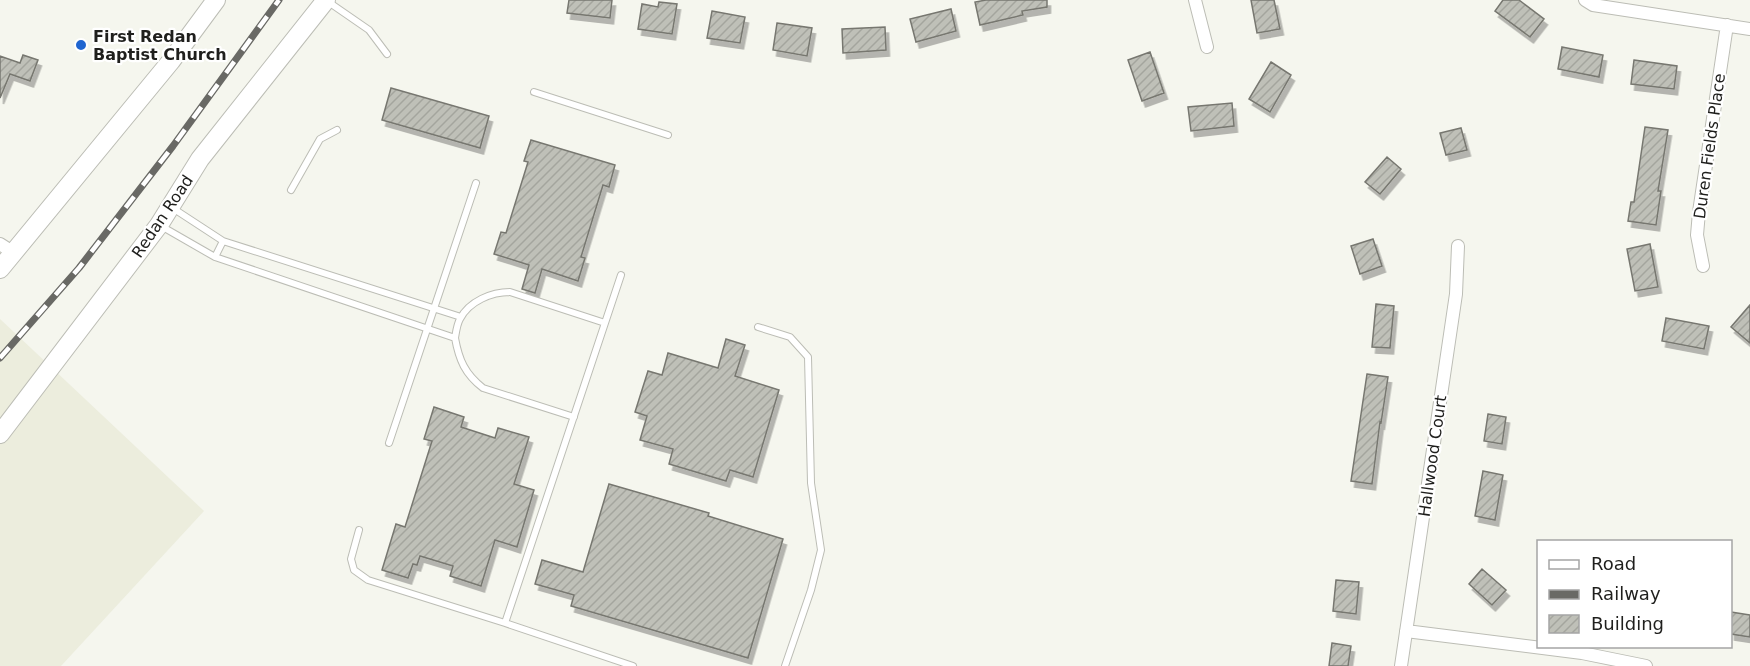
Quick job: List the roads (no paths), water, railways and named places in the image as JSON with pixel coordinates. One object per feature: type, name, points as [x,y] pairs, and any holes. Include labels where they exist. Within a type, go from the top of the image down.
[{"type":"main road","points":[[0,269],[7,249],[171,61],[216,0]]},
{"type":"main road","name":"Redan Road","points":[[0,434],[159,225],[207,150],[326,0]]},
{"type":"street","points":[[1195,0],[1207,47]]},
{"type":"street","points":[[1585,0],[1593,5],[1750,29]]},
{"type":"street","name":"Duren Fields Place","points":[[1703,266],[1697,235],[1699,212],[1727,25]]},
{"type":"street","name":"Hallwood Court","points":[[1401,666],[1456,294],[1458,246]]},
{"type":"street","points":[[1406,631],[1537,647]]},
{"type":"street","points":[[1542,648],[1582,653],[1646,666]]},
{"type":"lane","points":[[326,0],[369,30],[387,54]]},
{"type":"lane","points":[[534,92],[668,135]]},
{"type":"lane","points":[[291,190],[320,139],[337,130]]},
{"type":"lane","points":[[389,443],[476,183]]},
{"type":"lane","points":[[170,207],[223,241],[461,317]]},
{"type":"lane","points":[[159,225],[215,257],[455,338]]},
{"type":"lane","points":[[215,257],[223,241]]},
{"type":"lane","points":[[506,623],[621,275]]},
{"type":"lane","points":[[574,417],[483,388],[472,379],[458,355],[455,338],[461,317],[481,299],[495,292],[510,292],[605,323]]},
{"type":"lane","points":[[758,327],[790,337],[808,357],[812,483],[821,550],[811,590],[784,666]]},
{"type":"lane","points":[[359,530],[351,559],[354,570],[368,580],[633,666]]},
{"type":"railway","points":[[0,358],[79,268],[173,146],[279,0]]},
{"type":"place","name":"First Redan Baptist Church","points":[[81,45]]}]
